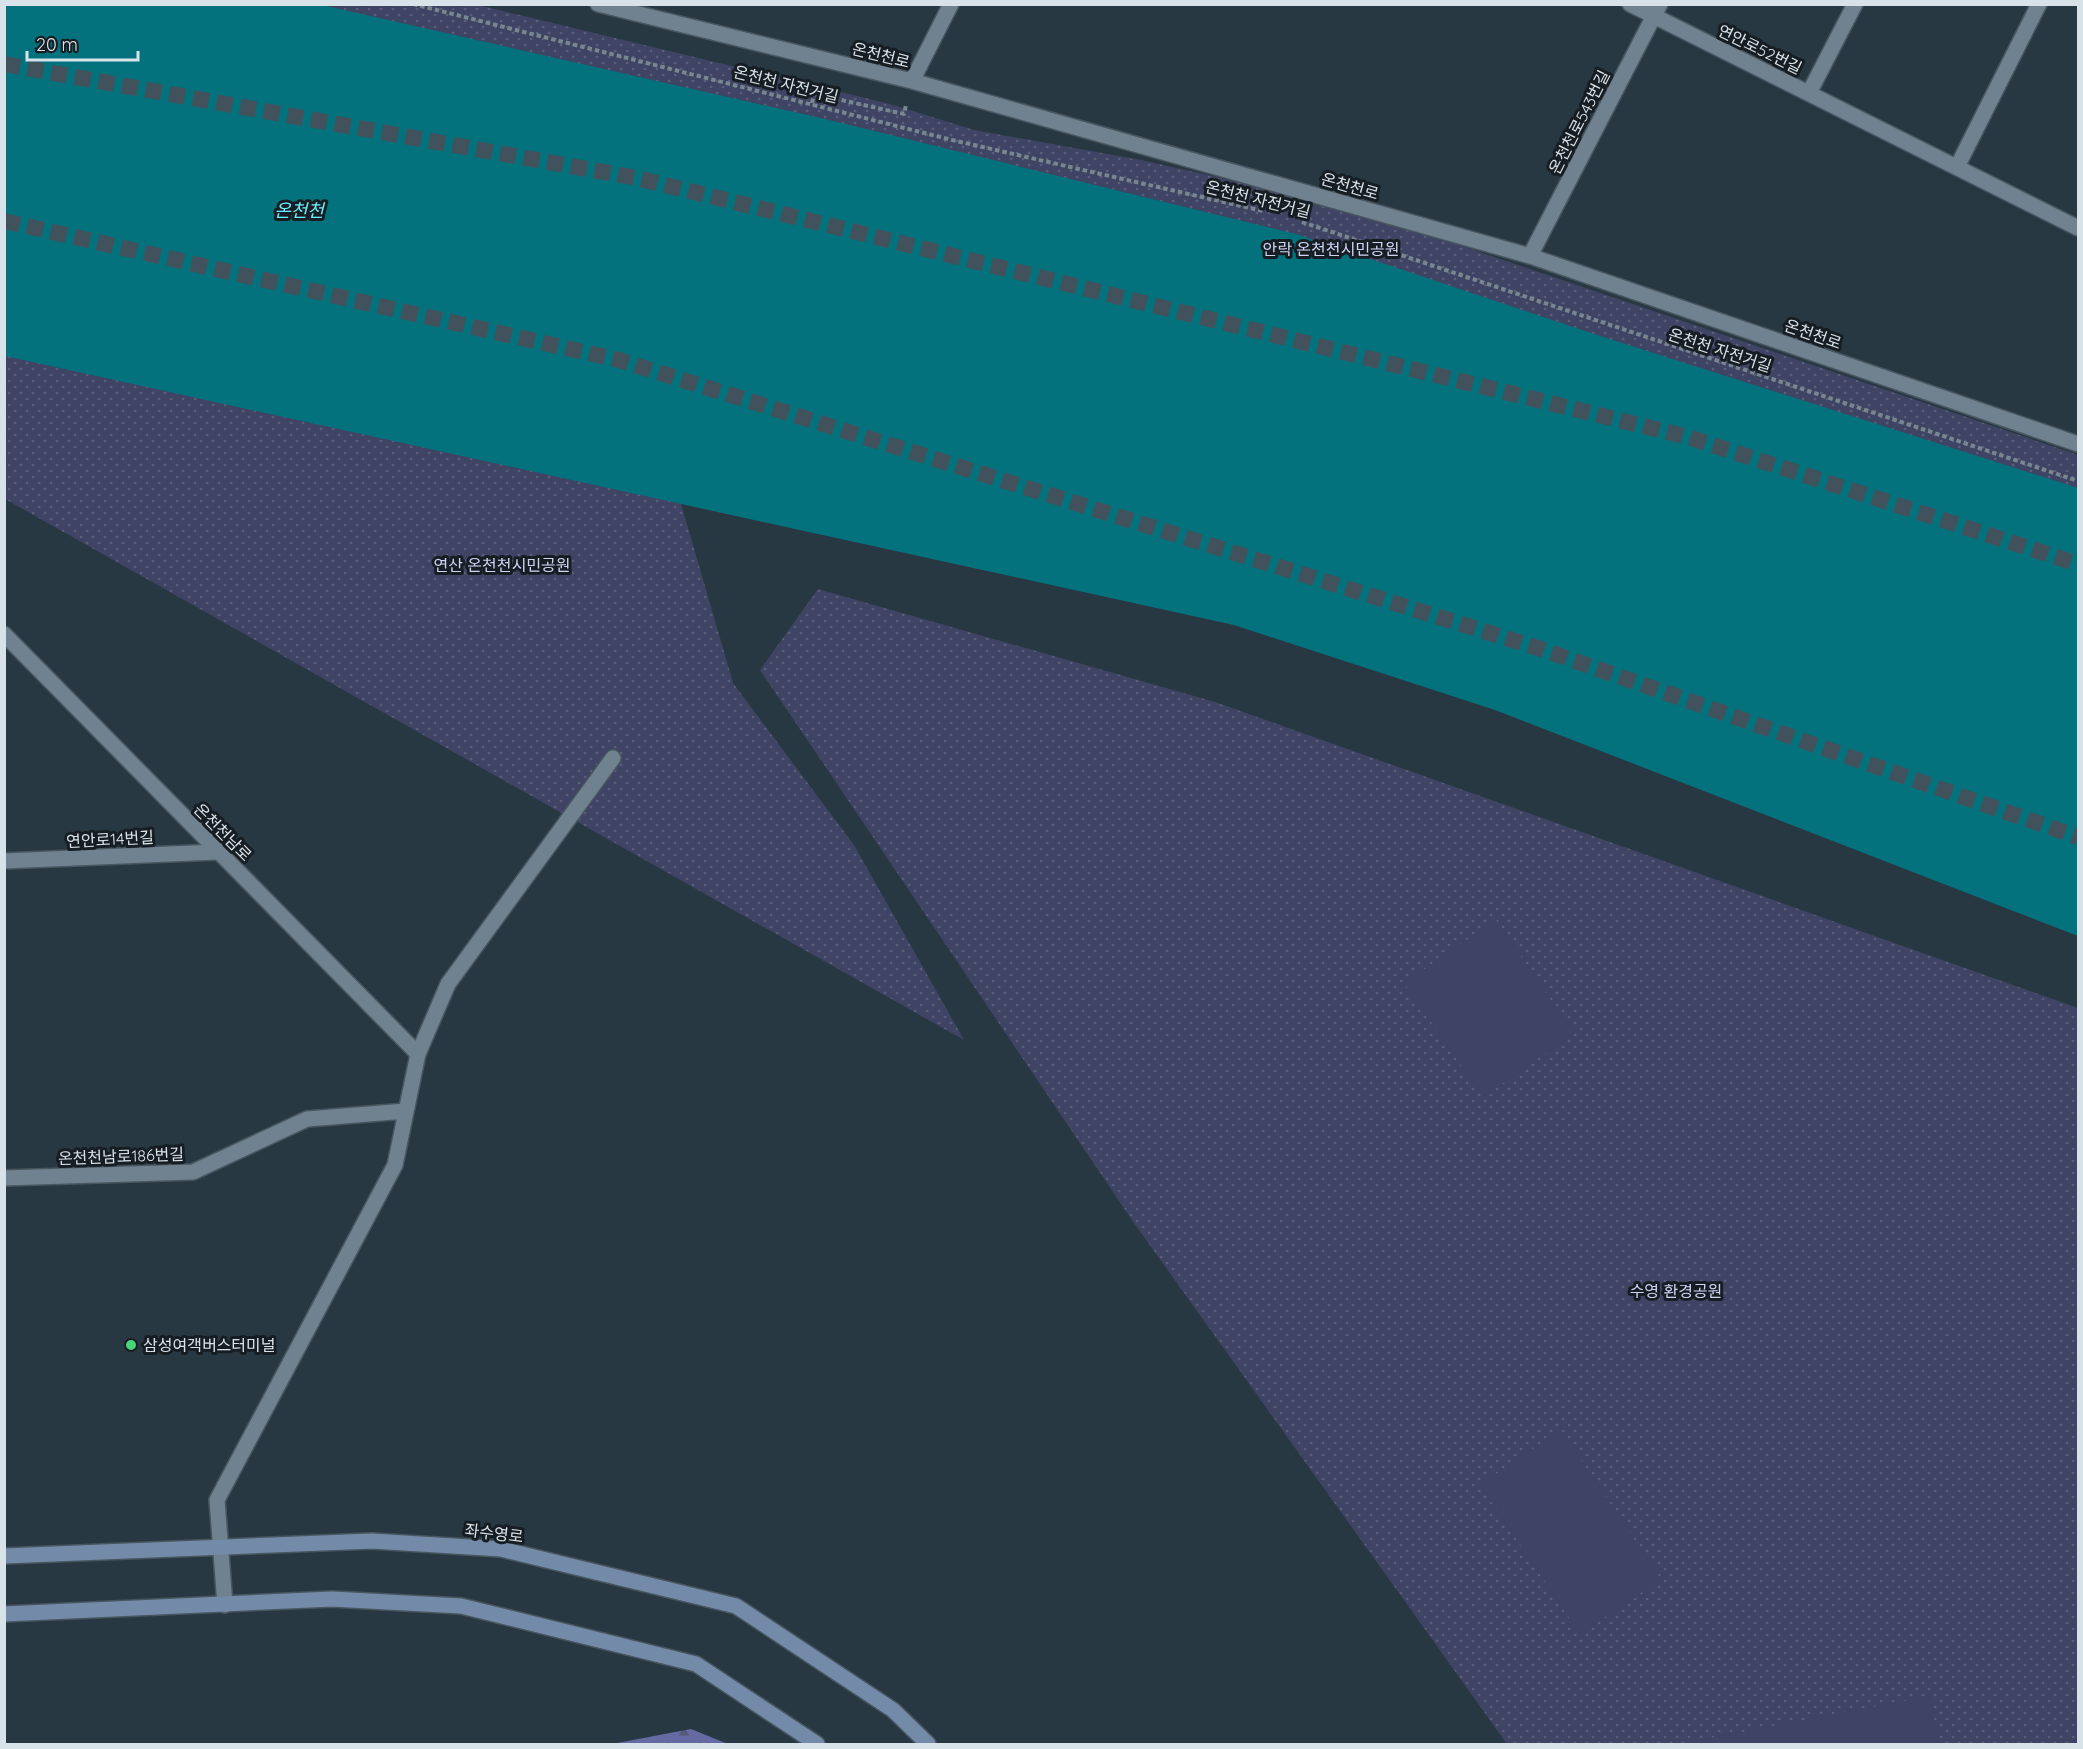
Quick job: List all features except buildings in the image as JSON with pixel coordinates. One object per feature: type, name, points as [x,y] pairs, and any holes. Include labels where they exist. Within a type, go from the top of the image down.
[{"type":"main road","name":"좌수영로","points":[[4,1556],[221,1549],[372,1541],[501,1549],[736,1606],[893,1710],[928,1744]]},
{"type":"main road","points":[[4,1614],[332,1599],[461,1606],[696,1664],[818,1744]]},
{"type":"street","name":"온천천로","points":[[598,4],[912,81],[1530,256],[2079,444]]},
{"type":"street","points":[[912,81],[951,4]]},
{"type":"street","name":"연안로52번길","points":[[1630,4],[1657,10],[1809,93],[2079,228]]},
{"type":"street","name":"연안로52번길","points":[[1809,93],[1855,4]]},
{"type":"street","points":[[1957,167],[2039,4]]},
{"type":"street","name":"온천천로543번길","points":[[1530,256],[1657,10]]},
{"type":"street","name":"온천천남로","points":[[4,634],[418,1054]]},
{"type":"street","points":[[225,1605],[217,1500],[395,1166],[418,1054],[448,984],[613,758]]},
{"type":"street","name":"연안로14번길","points":[[4,861],[217,852]]},
{"type":"street","name":"온천천남로186번길","points":[[4,1178],[193,1172],[307,1119],[406,1111]]},
{"type":"path","name":"온천천 자전거길","points":[[413,4],[952,140],[1272,213]]},
{"type":"path","points":[[812,103],[814,94],[904,114],[912,81]]},
{"type":"path","name":"온천천 자전거길","points":[[1294,220],[2079,481]]},
{"type":"green space","name":"안락 온천천시민공원","points":[[94,5],[478,5],[890,104],[974,130],[1141,160],[1341,205],[2078,455],[2078,515]]},
{"type":"green space","name":"연산 온천천시민공원","points":[[5,260],[653,407],[733,683],[854,845],[964,1040],[5,499]]},
{"type":"green space","name":"수영 환경공원","points":[[818,589],[1215,702],[2078,1008],[2078,1744],[1507,1744],[1134,1223],[760,670]]},
{"type":"green space","points":[[1496,920],[1574,1034],[1483,1097],[1404,983]]},
{"type":"green space","points":[[1561,1430],[1661,1579],[1580,1634],[1480,1485]]},
{"type":"green space","points":[[1930,1696],[1939,1744],[1679,1744]]},
{"type":"green space","points":[[691,1729],[728,1744],[612,1744]]},
{"type":"water","name":"온천천","points":[[5,4],[322,5],[825,119],[1296,234],[1594,334],[2078,488],[2078,936],[1495,710],[1234,625],[5,356]]},
{"type":"tunnel","points":[[4,64],[637,178],[1688,437],[2078,564]]},
{"type":"tunnel","points":[[4,221],[619,360],[1541,649],[2078,837]]},
{"type":"place","name":"삼성여객버스터미널","points":[[131,1345]]}]
